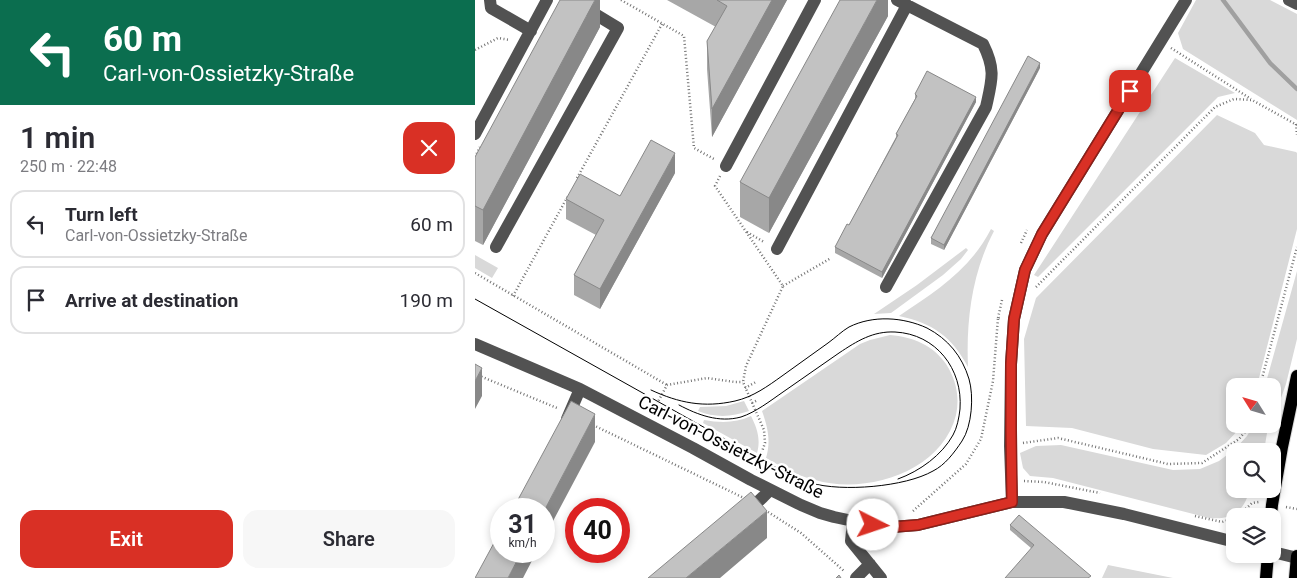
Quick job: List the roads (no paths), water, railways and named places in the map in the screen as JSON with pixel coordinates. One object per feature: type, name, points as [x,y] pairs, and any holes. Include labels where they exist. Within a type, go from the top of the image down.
[{"type":"main road","points":[[1272,508],[1297,376]]},
{"type":"main road","points":[[1295,578],[1297,558]]},
{"type":"main road","points":[[1266,578],[1267,563]]},
{"type":"street","points":[[475,134],[547,0]]},
{"type":"street","points":[[496,247],[618,28],[572,0]]},
{"type":"street","points":[[726,166],[815,0]]},
{"type":"street","points":[[1012,502],[1011,364],[1014,319],[1025,270],[1042,234],[1186,0]]},
{"type":"street","points":[[1289,0],[1297,4]]},
{"type":"street","points":[[488,3],[528,36]]},
{"type":"street","points":[[777,249],[902,3],[983,44],[990,57],[992,71],[986,107],[886,287]]},
{"type":"street","name":"Carl-von-Ossietzky-Straße","points":[[475,344],[580,390],[770,490],[820,513],[853,521],[892,527],[918,525],[1012,502],[1063,502],[1125,514],[1226,540]]},
{"type":"street","points":[[561,431],[580,390]]},
{"type":"street","points":[[736,521],[770,490]]},
{"type":"street","points":[[853,521],[851,541],[881,578]]},
{"type":"street","points":[[1281,554],[1297,558]]},
{"type":"street","points":[[851,575],[870,564]]},
{"type":"waterway","points":[[1223,0],[1270,63],[1297,89]]},
{"type":"tram line","points":[[475,299],[773,466],[801,480],[824,486],[856,487],[890,484],[906,481],[933,471],[949,458],[962,441],[968,427],[972,402],[971,386],[966,371],[948,343],[935,332],[918,324],[888,319],[858,323],[849,327],[771,384],[742,399],[724,403],[702,404],[682,401],[651,390]]},
{"type":"tram line","points":[[679,405],[709,417],[725,419],[741,417],[763,406],[859,341],[879,333],[895,332],[910,334],[923,339],[944,356],[957,380],[960,394],[960,409],[958,423],[954,432],[937,456],[914,472],[898,479]]}]
